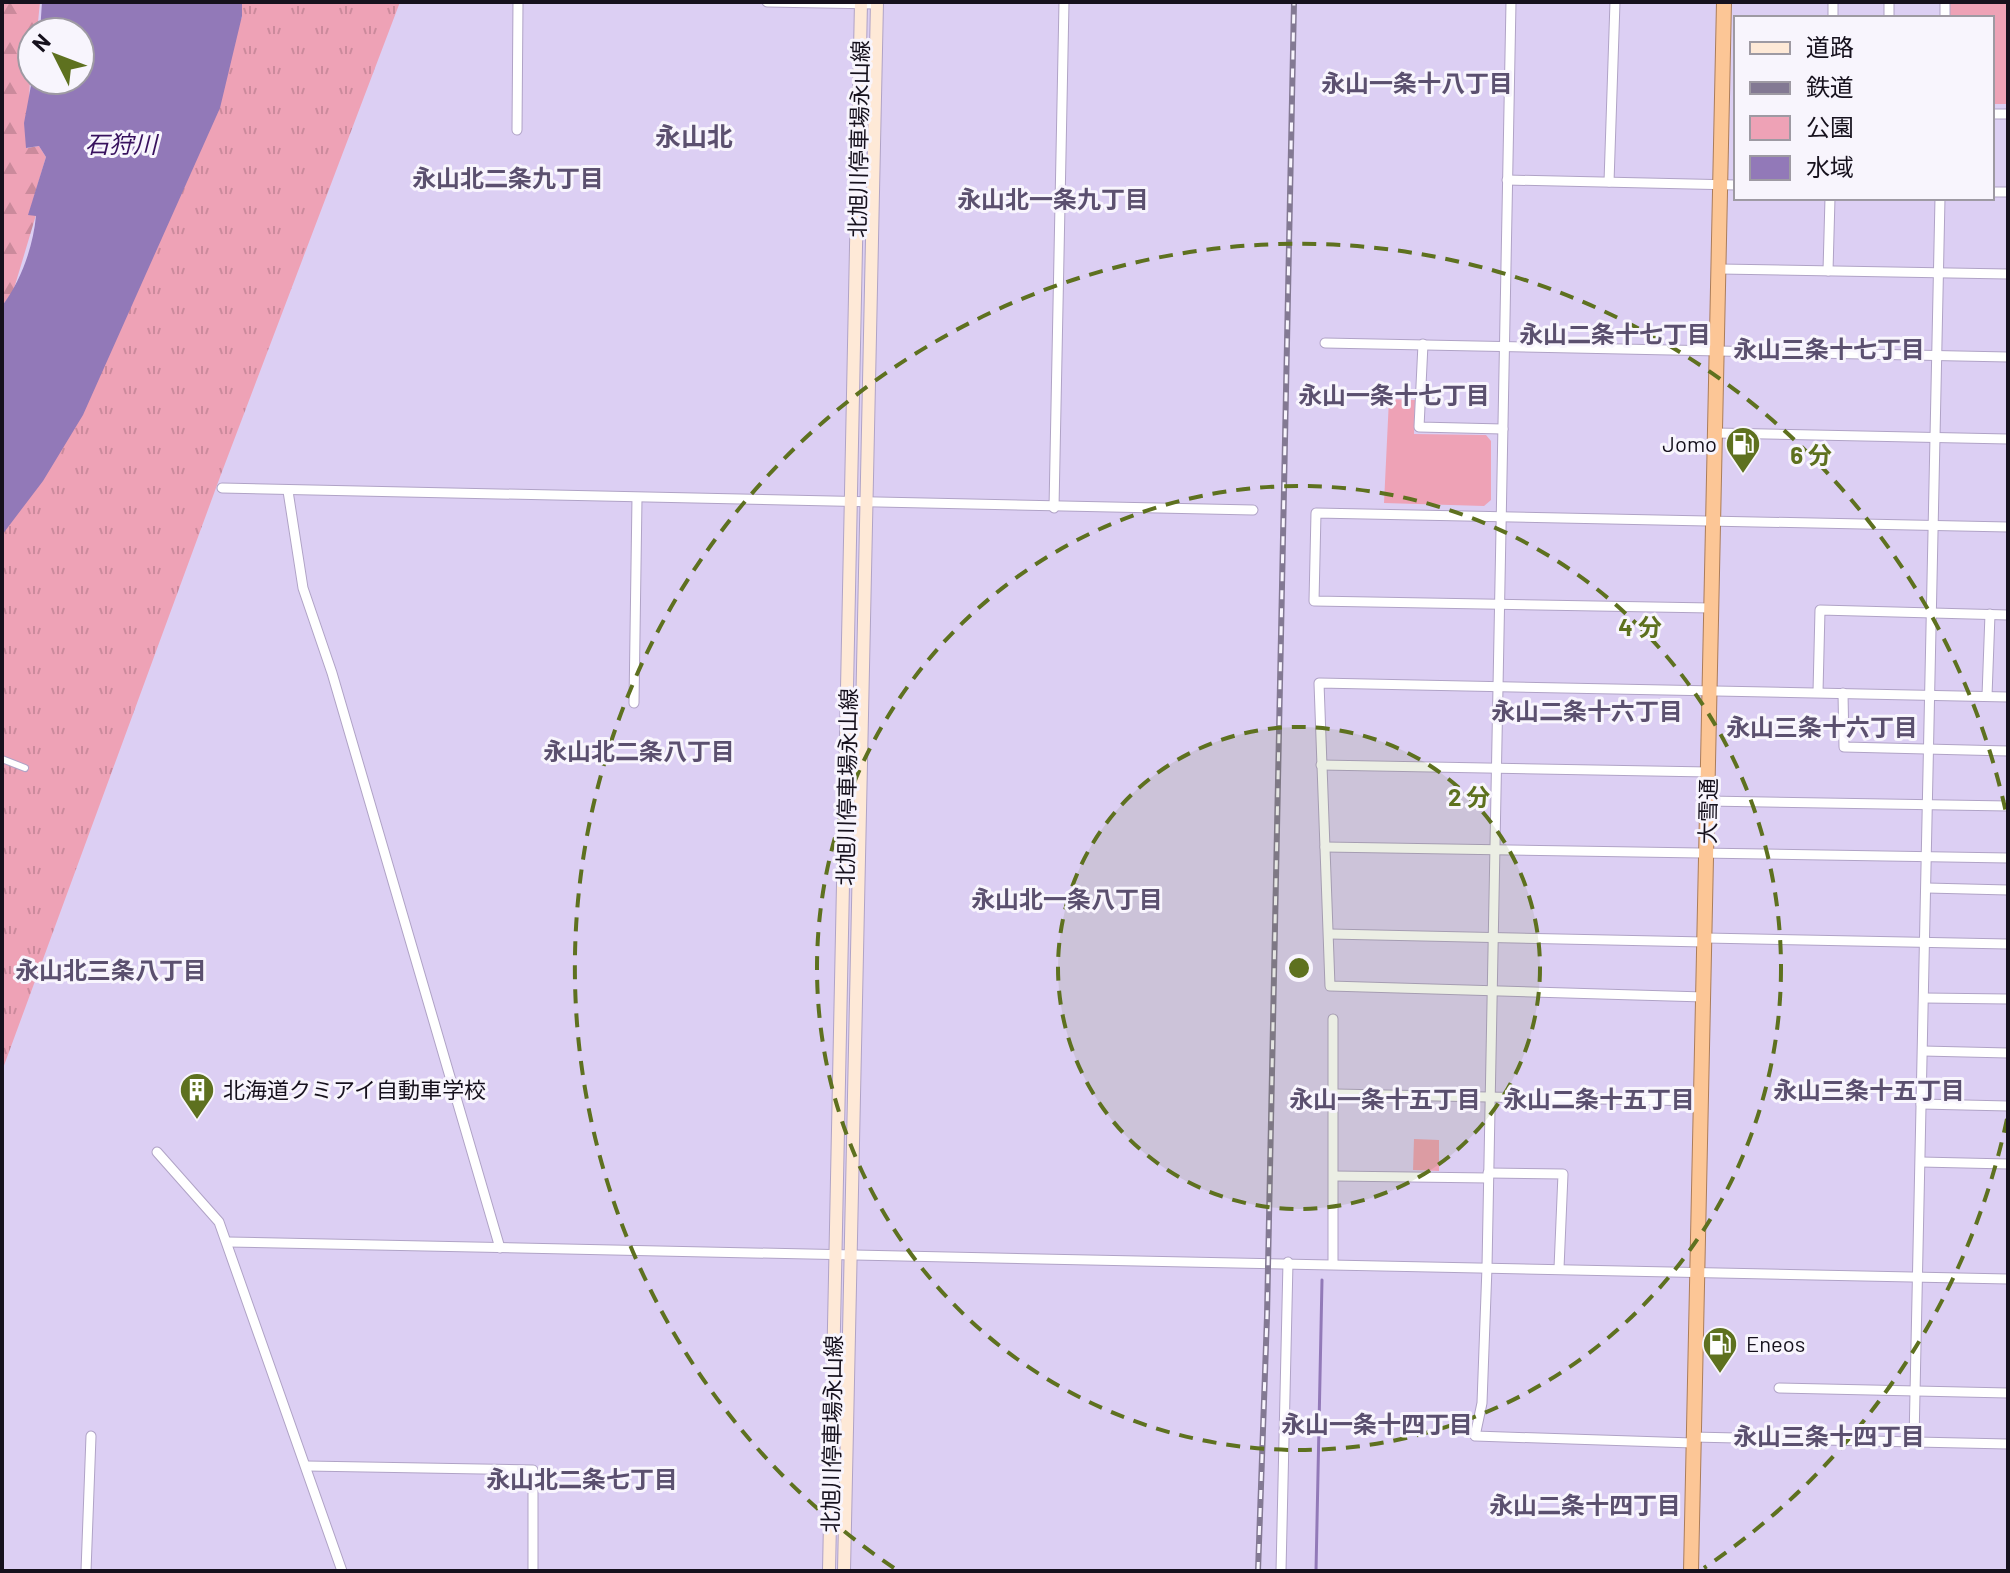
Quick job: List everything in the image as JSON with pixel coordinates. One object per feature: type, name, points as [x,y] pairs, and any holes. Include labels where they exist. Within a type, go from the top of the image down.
[{"type":"highway","name":"大雪通","points":[[1691,1571],[1724,2]]},
{"type":"main road","name":"北旭川停車場永山線","points":[[844,1571],[860,503],[861,3]]},
{"type":"main road","name":"北旭川停車場永山線","points":[[829,1571],[836,1252],[877,3]]},
{"type":"street","points":[[517,130],[518,2]]},
{"type":"street","points":[[767,2],[877,3]]},
{"type":"street","points":[[1054,508],[1064,2]]},
{"type":"street","points":[[1511,2],[1487,1267],[1482,1403],[1475,1436],[2008,1444]]},
{"type":"street","points":[[1609,182],[1615,2]]},
{"type":"street","points":[[1507,180],[1734,185]]},
{"type":"street","points":[[1828,271],[1830,200]]},
{"type":"street","points":[[1914,1441],[1940,200]]},
{"type":"street","points":[[1720,269],[2008,274]]},
{"type":"street","points":[[1325,343],[2008,357]]},
{"type":"street","points":[[1423,344],[1419,427],[1503,429]]},
{"type":"street","points":[[1716,433],[2008,439]]},
{"type":"street","points":[[222,488],[1253,510]]},
{"type":"street","points":[[288,491],[303,588],[332,673],[500,1248]]},
{"type":"street","points":[[634,703],[637,498]]},
{"type":"street","points":[[1711,608],[1314,601],[1316,513],[2008,527]]},
{"type":"street","points":[[1818,692],[1820,610],[2008,615]]},
{"type":"street","points":[[1987,696],[1990,614]]},
{"type":"street","points":[[1704,997],[1330,986],[1319,683],[2008,697]]},
{"type":"street","points":[[1843,693],[1844,747],[2008,751]]},
{"type":"street","points":[[2,759],[25,768]]},
{"type":"street","points":[[1321,765],[1709,772]]},
{"type":"street","points":[[1707,801],[2008,806]]},
{"type":"street","points":[[1325,847],[2008,858]]},
{"type":"street","points":[[1927,888],[2008,890]]},
{"type":"street","points":[[1330,934],[2008,944]]},
{"type":"street","points":[[1924,998],[2008,999]]},
{"type":"street","points":[[1333,1019],[1333,1264]]},
{"type":"street","points":[[1923,1051],[2008,1053]]},
{"type":"street","points":[[1335,1094],[1702,1101]]},
{"type":"street","points":[[1921,1104],[2008,1106]]},
{"type":"street","points":[[157,1152],[219,1222],[228,1242],[342,1571]]},
{"type":"street","points":[[1921,1162],[2008,1164]]},
{"type":"street","points":[[1335,1176],[1563,1174],[1559,1268]]},
{"type":"street","points":[[228,1242],[836,1252],[2008,1279]]},
{"type":"street","points":[[1281,1571],[1288,1262]]},
{"type":"street","points":[[1779,1388],[2008,1393]]},
{"type":"street","points":[[86,1571],[91,1436]]},
{"type":"street","points":[[307,1466],[533,1470],[533,1571]]},
{"type":"green space","points":[[3,2],[40,2],[39,16],[16,16],[16,96],[29,96],[27,148],[39,146],[46,157],[29,214],[36,215],[13,292],[2,306]]},
{"type":"green space","points":[[242,2],[400,2],[220,477],[2,1071],[2,535],[242,17]]},
{"type":"green space","points":[[1950,2],[2008,2],[2008,104],[1994,104],[1994,16],[1950,16]]},
{"type":"green space","points":[[1389,399],[1415,400],[1414,434],[1486,435],[1491,441],[1491,500],[1484,506],[1384,503]]},
{"type":"green space","points":[[1414,1139],[1439,1140],[1439,1171],[1413,1170]]},
{"type":"water","name":"石狩川","points":[[42,2],[242,2],[242,16],[220,108],[83,415],[43,481],[2,535],[2,306],[15,286],[29,252],[36,216],[28,215],[46,157],[39,146],[26,148],[24,123],[29,96],[96,96],[96,16],[41,16]]},
{"type":"waterway","points":[[1316,1571],[1322,1280]]},
{"type":"railway","points":[[1258,1571],[1267,1316],[1294,2]]},
{"type":"place","name":"Jomo","points":[[1743,475]]},
{"type":"place","name":"北海道クミアイ自動車学校","points":[[197,1121]]},
{"type":"place","name":"Eneos","points":[[1720,1375]]},
{"type":"district","name":"永山一条十八丁目","points":[[1417,84]]},
{"type":"district","name":"永山北","points":[[694,137]]},
{"type":"district","name":"永山北二条九丁目","points":[[508,179]]},
{"type":"district","name":"永山北一条九丁目","points":[[1053,200]]},
{"type":"district","name":"永山二条十七丁目","points":[[1615,335]]},
{"type":"district","name":"永山三条十七丁目","points":[[1829,350]]},
{"type":"district","name":"永山一条十七丁目","points":[[1394,396]]},
{"type":"district","name":"永山二条十六丁目","points":[[1587,712]]},
{"type":"district","name":"永山三条十六丁目","points":[[1822,728]]},
{"type":"district","name":"永山北二条八丁目","points":[[639,752]]},
{"type":"district","name":"永山北一条八丁目","points":[[1067,900]]},
{"type":"district","name":"永山北三条八丁目","points":[[111,971]]},
{"type":"district","name":"永山三条十五丁目","points":[[1869,1091]]},
{"type":"district","name":"永山一条十五丁目","points":[[1385,1100]]},
{"type":"district","name":"永山二条十五丁目","points":[[1599,1100]]},
{"type":"district","name":"永山一条十四丁目","points":[[1377,1425]]},
{"type":"district","name":"永山三条十四丁目","points":[[1829,1437]]},
{"type":"district","name":"永山北二条七丁目","points":[[582,1480]]},
{"type":"district","name":"永山二条十四丁目","points":[[1585,1506]]}]
